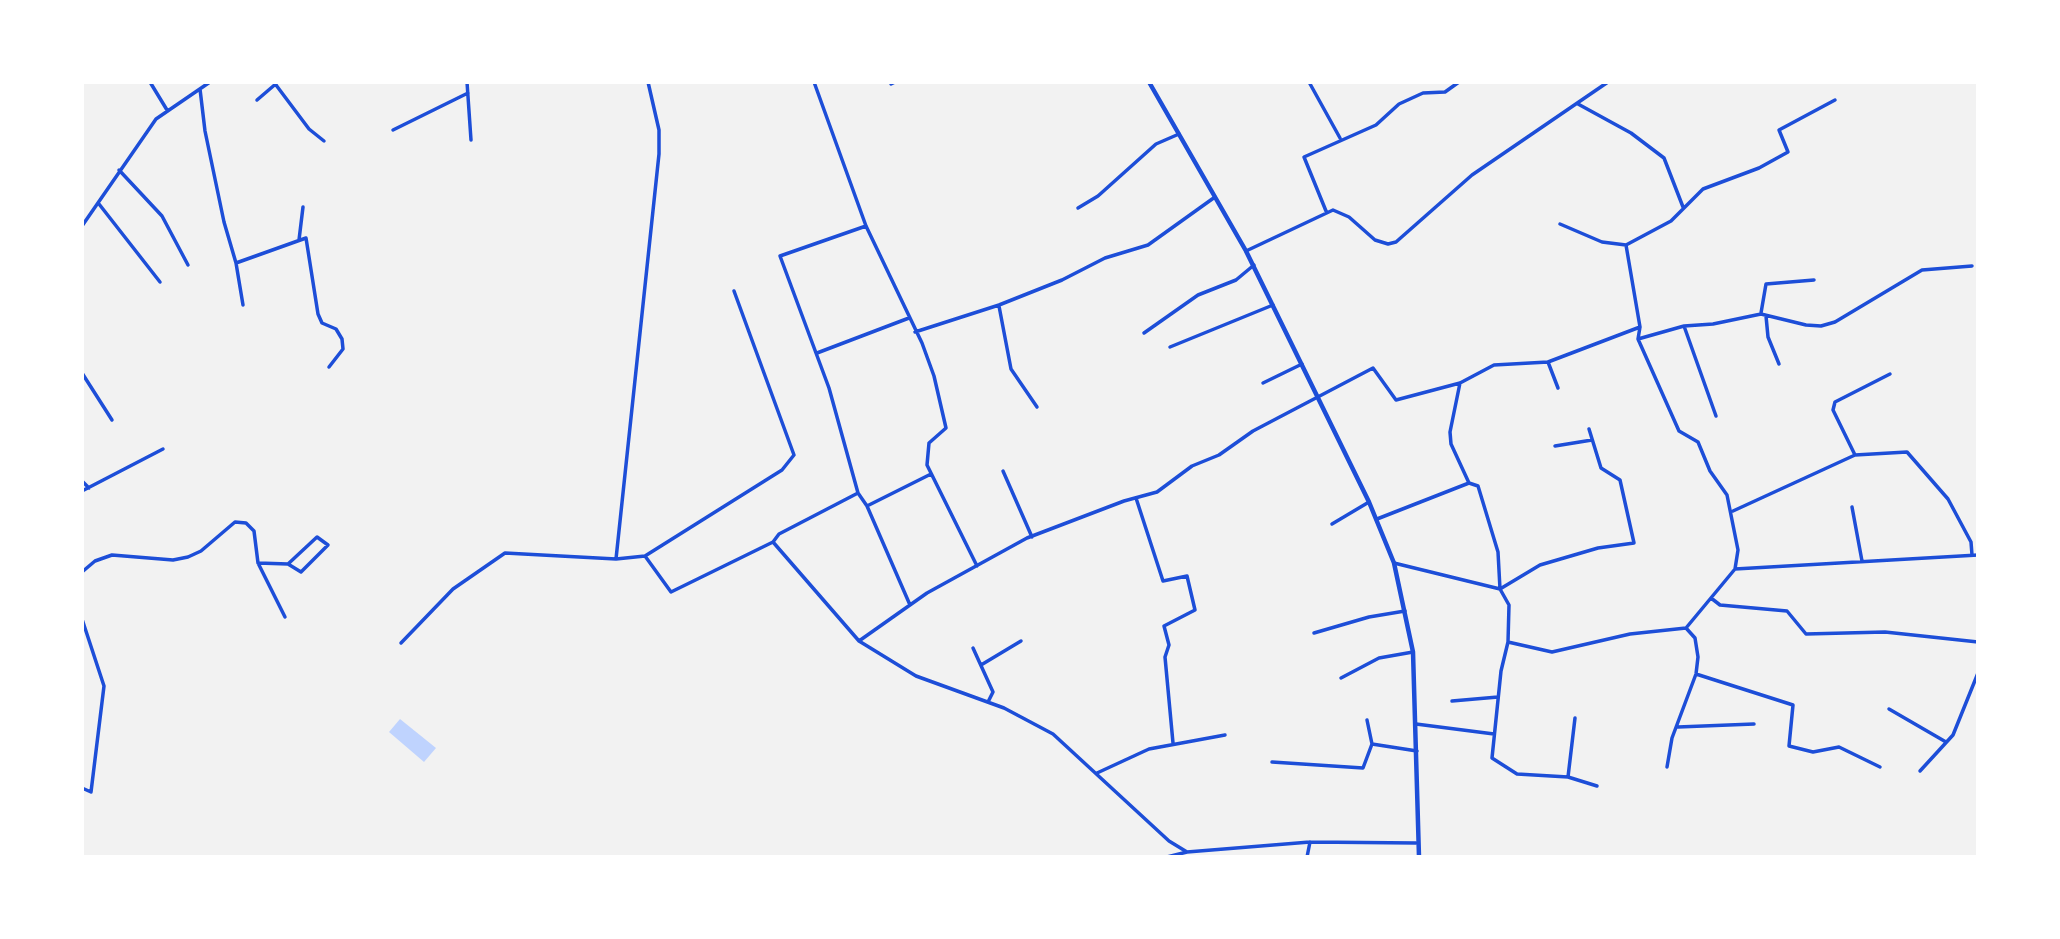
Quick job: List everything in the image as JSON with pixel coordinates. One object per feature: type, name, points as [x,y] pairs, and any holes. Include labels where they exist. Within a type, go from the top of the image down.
[{"type":"street","points":[[150,82],[167,110]]},
{"type":"street","points":[[82,226],[156,119],[210,82]]},
{"type":"street","points":[[467,82],[471,140]]},
{"type":"street","points":[[616,559],[659,154],[659,130],[648,82]]},
{"type":"street","points":[[814,82],[866,226],[934,376],[946,428],[929,443],[928,465],[977,566]]},
{"type":"street","points":[[1149,82],[1254,265],[1369,502],[1394,563],[1413,652],[1417,751],[1416,843],[1419,857]]},
{"type":"street","points":[[1309,82],[1340,138]]},
{"type":"street","points":[[1326,211],[1304,157],[1340,138],[1376,125],[1399,104],[1423,93],[1444,92],[1459,82]]},
{"type":"street","points":[[1246,251],[1333,210],[1349,217],[1381,243],[1396,242],[1472,175],[1608,82]]},
{"type":"street","points":[[257,100],[277,83],[309,129],[324,141]]},
{"type":"street","points":[[200,89],[205,131],[224,222],[236,263],[243,305]]},
{"type":"street","points":[[393,130],[468,93]]},
{"type":"street","points":[[1560,224],[1602,242],[1626,245],[1671,220],[1703,189],[1759,168],[1788,152],[1779,130],[1835,100]]},
{"type":"street","points":[[1578,104],[1631,133],[1664,158],[1684,207]]},
{"type":"street","points":[[1078,208],[1098,196],[1156,144],[1179,134]]},
{"type":"street","points":[[120,170],[162,216],[188,265]]},
{"type":"street","points":[[915,332],[953,317],[999,305],[1062,280],[1105,258],[1148,244],[1215,197]]},
{"type":"street","points":[[99,203],[160,282]]},
{"type":"street","points":[[299,240],[303,207]]},
{"type":"street","points":[[866,226],[780,256],[817,353],[858,493],[867,506],[910,605]]},
{"type":"street","points":[[236,263],[306,238],[318,314],[322,323],[336,329],[342,338],[343,349],[329,367]]},
{"type":"street","points":[[1508,642],[1552,652],[1630,634],[1686,628],[1735,569],[1738,550],[1733,512],[1727,495],[1710,471],[1698,442],[1679,431],[1638,339],[1640,327],[1626,245]]},
{"type":"street","points":[[1144,333],[1198,295],[1236,280],[1254,265]]},
{"type":"street","points":[[1638,339],[1684,326],[1764,315],[1806,325],[1828,324],[1873,302],[1922,270],[1972,266]]},
{"type":"street","points":[[1779,365],[1768,337],[1764,315],[1766,284],[1814,280]]},
{"type":"street","points":[[401,643],[453,589],[505,553],[616,559],[645,556],[782,470],[794,454],[734,292]]},
{"type":"street","points":[[999,305],[1011,369],[1037,407]]},
{"type":"street","points":[[1170,347],[1273,305]]},
{"type":"street","points":[[817,353],[909,318]]},
{"type":"street","points":[[1684,326],[1716,416]]},
{"type":"street","points":[[859,641],[910,605],[977,566],[1032,537],[1157,492],[1192,467],[1219,455],[1253,430],[1373,368],[1396,400],[1460,383],[1494,365],[1548,362],[1640,327]]},
{"type":"street","points":[[1548,362],[1558,388]]},
{"type":"street","points":[[1263,383],[1302,365]]},
{"type":"street","points":[[82,373],[112,421]]},
{"type":"street","points":[[1855,455],[1833,410],[1835,402],[1890,374]]},
{"type":"street","points":[[1460,383],[1450,432],[1451,444],[1469,483]]},
{"type":"street","points":[[1394,563],[1500,589],[1540,565],[1598,548],[1634,543],[1620,480],[1601,468],[1589,429]]},
{"type":"street","points":[[1555,446],[1592,440]]},
{"type":"street","points":[[82,491],[163,449]]},
{"type":"street","points":[[1733,512],[1855,455],[1907,452],[1948,499],[1971,542],[1972,555]]},
{"type":"street","points":[[1003,471],[1032,537]]},
{"type":"street","points":[[867,506],[932,474]]},
{"type":"street","points":[[82,481],[89,488]]},
{"type":"street","points":[[1375,520],[1469,483],[1478,486],[1498,552],[1500,589],[1509,605],[1508,642],[1498,697],[1492,758],[1517,774],[1568,777],[1597,786]]},
{"type":"street","points":[[645,556],[671,593],[773,542],[779,534],[858,493]]},
{"type":"street","points":[[1136,498],[1163,581],[1187,576],[1195,610],[1164,625],[1169,645],[1166,657],[1173,743]]},
{"type":"street","points":[[1332,524],[1369,502]]},
{"type":"street","points":[[1853,507],[1862,561]]},
{"type":"street","points":[[82,572],[96,561],[113,555],[173,560],[188,557],[201,551],[235,522],[246,523],[254,531],[258,563],[285,617]]},
{"type":"street","points":[[258,563],[288,564],[301,572],[328,545],[317,537],[288,564]]},
{"type":"street","points":[[773,542],[859,641],[916,677],[988,702],[1053,734],[1169,841],[1187,852]]},
{"type":"street","points":[[1735,569],[1978,555]]},
{"type":"street","points":[[1710,597],[1720,605],[1787,611],[1806,634],[1885,632],[1978,642]]},
{"type":"street","points":[[1314,634],[1369,617],[1405,611]]},
{"type":"street","points":[[82,619],[84,641],[104,686],[91,792],[82,788]]},
{"type":"street","points":[[1667,767],[1696,674],[1698,657],[1695,638],[1686,628]]},
{"type":"street","points":[[981,665],[1021,641]]},
{"type":"street","points":[[973,648],[993,692],[988,702]]},
{"type":"street","points":[[1341,678],[1379,658],[1413,652]]},
{"type":"street","points":[[1920,771],[1946,742],[1964,712],[1978,673]]},
{"type":"street","points":[[1696,674],[1793,705],[1789,746],[1813,752],[1839,747],[1880,767]]},
{"type":"street","points":[[1452,701],[1498,697]]},
{"type":"street","points":[[1889,709],[1946,742]]},
{"type":"street","points":[[1568,777],[1576,718]]},
{"type":"street","points":[[1272,762],[1363,768],[1372,744],[1367,720]]},
{"type":"street","points":[[1416,724],[1494,734]]},
{"type":"street","points":[[1678,727],[1754,724]]},
{"type":"street","points":[[1097,773],[1149,749],[1225,736]]},
{"type":"street","points":[[1372,744],[1417,751]]},
{"type":"street","points":[[1167,857],[1187,852],[1310,842],[1416,843]]},
{"type":"street","points":[[1307,857],[1310,842]]},
{"type":"water","points":[[400,719],[436,748],[424,762],[389,732]]}]
